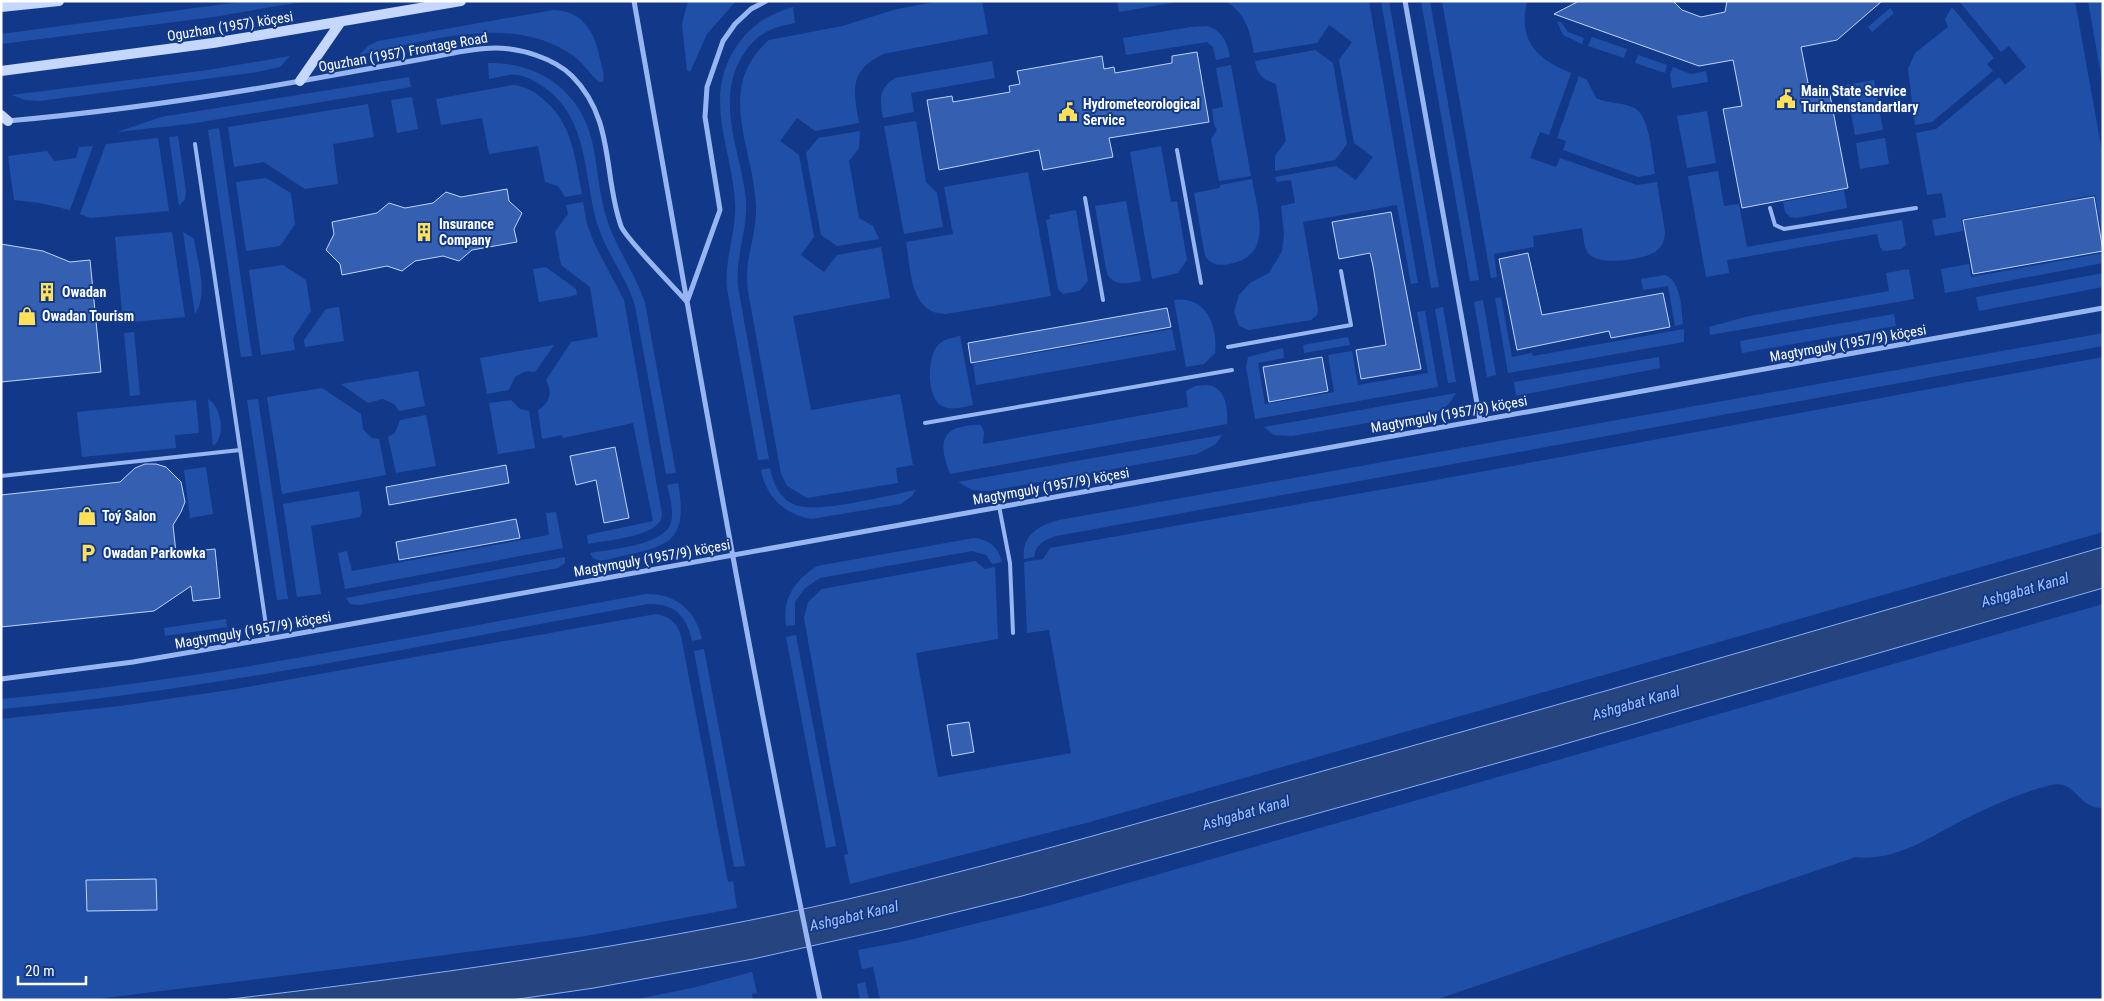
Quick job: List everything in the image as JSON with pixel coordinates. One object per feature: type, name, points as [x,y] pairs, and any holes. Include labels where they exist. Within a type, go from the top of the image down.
[{"type":"main road","points":[[1,7],[59,1]]},
{"type":"main road","name":"Oguzhan (1957) köçesi","points":[[1,71],[105,58],[340,23],[461,1]]},
{"type":"main road","points":[[300,81],[340,23]]},
{"type":"street","points":[[634,1],[733,554],[795,887],[820,1000]]},
{"type":"street","points":[[687,302],[720,210],[705,117],[708,80],[722,42],[735,24],[751,9],[766,1]]},
{"type":"street","points":[[1405,1],[1480,420]]},
{"type":"street","name":"Oguzhan (1957) Frontage Road","points":[[4,119],[79,114],[300,81],[466,51],[495,48],[527,52],[551,62],[571,75],[596,111],[602,128],[621,228],[687,302]]},
{"type":"street","name":"Magtymguly (1957/9) köçesi","points":[[1,679],[133,662],[268,639],[2103,308]]},
{"type":"lane","points":[[195,144],[268,639]]},
{"type":"lane","points":[[1177,150],[1201,283]]},
{"type":"lane","points":[[1085,198],[1103,300]]},
{"type":"lane","points":[[1770,208],[1775,225],[1784,229],[1916,208]]},
{"type":"lane","points":[[1228,347],[1351,325],[1341,271]]},
{"type":"lane","points":[[925,423],[1232,370]]},
{"type":"lane","points":[[1,476],[240,450]]},
{"type":"lane","points":[[999,506],[1010,563],[1013,633]]},
{"type":"shaded area","points":[[247,1],[307,1],[214,17],[1,44],[1,34]]},
{"type":"shaded area","points":[[688,1],[736,1],[707,34],[690,72],[687,70],[682,24]]},
{"type":"shaded area","points":[[940,1],[982,1],[988,34],[883,54],[864,67],[856,82],[855,101],[859,123],[815,131],[797,118],[780,141],[799,155],[814,237],[801,255],[824,272],[837,255],[881,247],[890,298],[793,316],[811,410],[900,394],[913,465],[896,468],[898,483],[807,498],[787,486],[781,474],[748,291],[747,270],[756,207],[754,184],[741,119],[740,99],[743,79],[753,59],[769,40],[842,26],[897,9]]},
{"type":"shaded area","points":[[1117,1],[1182,1],[1119,12]]},
{"type":"shaded area","points":[[1225,1],[1369,1],[1418,283],[1411,284],[1397,205],[1303,222],[1318,309],[1317,315],[1311,320],[1249,330],[1239,326],[1234,312],[1239,295],[1250,283],[1269,273],[1282,251],[1284,234],[1281,206],[1295,203],[1291,180],[1277,182],[1275,177],[1336,166],[1356,180],[1373,157],[1354,143],[1339,60],[1352,42],[1329,25],[1317,43],[1254,53],[1246,23],[1238,11]]},
{"type":"shaded area","points":[[1381,1],[1389,1],[1439,287],[1431,288]]},
{"type":"shaded area","points":[[1421,1],[1430,1],[1479,280],[1470,281]]},
{"type":"shaded area","points":[[1442,1],[1527,1],[1525,27],[1532,47],[1548,61],[1571,73],[1549,135],[1540,132],[1530,158],[1556,167],[1560,158],[1637,185],[1657,182],[1665,232],[1663,244],[1655,252],[1641,257],[1611,261],[1594,258],[1587,251],[1582,228],[1533,236],[1534,247],[1494,254],[1497,277],[1491,278]]},
{"type":"shaded area","points":[[1959,1],[2075,1],[2103,157],[2103,239],[2095,195],[1961,219],[1963,231],[1935,236],[1932,220],[1946,217],[1942,193],[1927,195],[1916,133],[1936,129],[1999,77],[2005,85],[2026,67],[2009,46],[2001,52]]},
{"type":"shaded area","points":[[2088,1],[2101,1],[2103,13],[2103,87]]},
{"type":"shaded area","points":[[793,7],[795,23],[771,29],[748,48],[735,72],[731,90],[732,126],[746,200],[745,222],[738,265],[738,287],[769,459],[758,460],[727,289],[727,267],[734,224],[735,202],[733,181],[721,122],[720,103],[722,83],[727,64],[743,37],[755,25]]},
{"type":"shaded area","points":[[1952,7],[1994,58],[1987,64],[1993,71],[1932,122],[1915,125],[1908,69],[1915,53],[1948,27],[1945,19]]},
{"type":"shaded area","points":[[1890,8],[1894,13],[1872,32],[1868,27]]},
{"type":"shaded area","points":[[553,10],[572,14],[580,19],[591,32],[598,49],[604,77],[603,82],[599,82],[575,57],[551,43],[525,35],[469,34],[359,55],[368,46],[378,41]]},
{"type":"shaded area","points":[[1557,22],[1561,22],[1568,32],[1584,38],[1582,44],[1563,35]]},
{"type":"shaded area","points":[[1208,26],[1224,38],[1230,57],[1216,60],[1213,47],[1207,42],[1126,55],[1123,38]]},
{"type":"shaded area","points":[[1592,37],[1627,49],[1624,58],[1588,46]]},
{"type":"shaded area","points":[[1315,50],[1333,63],[1347,144],[1335,160],[1275,171],[1275,156],[1286,141],[1276,84],[1261,76],[1255,61]]},
{"type":"shaded area","points":[[1638,55],[1667,65],[1665,73],[1635,63]]},
{"type":"shaded area","points":[[290,56],[280,67],[257,72],[40,101],[25,100],[12,95],[208,70]]},
{"type":"shaded area","points":[[992,61],[995,78],[911,93],[914,112],[883,118],[881,106],[883,91],[889,82],[895,78]]},
{"type":"shaded area","points":[[488,63],[524,68],[554,82],[578,107],[586,123],[592,141],[608,223],[645,303],[676,473],[666,474],[635,306],[598,226],[583,150],[570,116],[559,100],[544,87],[527,77],[510,75],[489,79]]},
{"type":"shaded area","points":[[1231,65],[1251,176],[1219,181],[1211,139],[1217,130],[1214,124],[1212,109],[1223,107],[1216,68]]},
{"type":"shaded area","points":[[1673,67],[1691,74],[1706,71],[1708,82],[1672,88],[1670,75]]},
{"type":"shaded area","points":[[1579,76],[1587,80],[1596,98],[1630,106],[1639,112],[1647,128],[1655,174],[1638,177],[1563,150],[1566,141],[1557,138]]},
{"type":"shaded area","points":[[409,77],[411,87],[189,124],[117,132],[161,117]]},
{"type":"shaded area","points":[[1874,80],[1883,130],[1855,135],[1846,85]]},
{"type":"shaded area","points":[[513,85],[526,88],[537,94],[554,109],[561,120],[575,155],[582,194],[565,197],[558,186],[545,182],[538,146],[489,154],[482,118],[441,125],[436,99]]},
{"type":"shaded area","points":[[412,97],[418,129],[397,133],[391,100]]},
{"type":"shaded area","points":[[368,104],[374,137],[333,144],[338,184],[305,189],[264,162],[234,167],[228,127]]},
{"type":"shaded area","points":[[1707,111],[1716,163],[1687,168],[1677,116]]},
{"type":"shaded area","points":[[916,121],[926,182],[937,193],[943,227],[904,234],[884,126]]},
{"type":"shaded area","points":[[219,128],[252,356],[241,357],[208,130]]},
{"type":"shaded area","points":[[860,131],[859,148],[849,161],[859,218],[873,226],[879,239],[837,246],[821,235],[806,153],[818,138]]},
{"type":"shaded area","points":[[178,136],[186,191],[185,199],[179,206],[169,137]]},
{"type":"shaded area","points":[[158,138],[169,211],[90,218],[80,214],[106,144]]},
{"type":"shaded area","points":[[1885,138],[1889,164],[1860,169],[1856,143]]},
{"type":"shaded area","points":[[93,146],[70,210],[40,203],[14,200],[8,156],[47,151],[54,161],[76,158],[79,147]]},
{"type":"shaded area","points":[[1161,146],[1171,202],[1177,201],[1187,260],[1178,273],[1152,279],[1130,152]]},
{"type":"shaded area","points":[[1718,171],[1724,206],[1739,204],[1747,247],[1902,220],[1906,245],[1901,249],[1883,251],[1877,234],[1727,260],[1729,273],[1706,277],[1688,176]]},
{"type":"shaded area","points":[[1028,172],[1051,296],[946,314],[934,312],[925,306],[918,298],[914,288],[906,242],[953,234],[944,187]]},
{"type":"shaded area","points":[[266,178],[291,193],[295,224],[280,246],[246,251],[236,182]]},
{"type":"shaded area","points":[[1252,179],[1259,218],[1258,242],[1253,252],[1243,259],[1226,265],[1213,263],[1205,256],[1194,193],[1220,188],[1220,185]]},
{"type":"shaded area","points":[[1844,190],[1847,208],[1797,218],[1790,217],[1785,212],[1783,202]]},
{"type":"shaded area","points":[[1126,201],[1141,281],[1131,283],[1114,281],[1107,274],[1095,206]]},
{"type":"shaded area","points":[[583,202],[587,224],[594,243],[624,300],[662,514],[660,522],[643,533],[588,544],[587,535],[653,521],[633,423],[563,438],[562,435],[542,439],[538,410],[548,401],[550,393],[546,380],[571,342],[598,337],[590,287],[561,265],[555,232],[568,214],[566,205]]},
{"type":"shaded area","points":[[1076,210],[1088,281],[1079,291],[1063,294],[1058,289],[1046,220],[1050,219],[1049,215]]},
{"type":"shaded area","points":[[172,232],[185,317],[123,323],[115,237]]},
{"type":"shaded area","points":[[183,232],[194,239],[201,277],[201,297],[195,314]]},
{"type":"shaded area","points":[[2103,253],[2103,263],[1945,293],[1941,269],[1969,264],[1971,277]]},
{"type":"shaded area","points":[[283,265],[306,280],[311,311],[293,338],[295,350],[261,355],[249,270]]},
{"type":"shaded area","points":[[546,267],[576,289],[577,295],[539,302],[533,269]]},
{"type":"shaded area","points":[[1909,269],[1914,299],[1710,335],[1709,327],[1749,316],[1889,291],[1886,273]]},
{"type":"shaded area","points":[[2103,273],[2103,287],[1979,311],[1976,297]]},
{"type":"shaded area","points":[[1665,275],[1671,278],[1678,290],[1683,324],[1675,326],[1668,286],[1643,290],[1641,279]]},
{"type":"shaded area","points":[[1501,297],[1512,357],[1532,353],[1533,356],[1684,329],[1684,342],[1508,373],[1495,298]]},
{"type":"shaded area","points":[[1174,300],[1194,302],[1208,314],[1214,333],[1215,353],[1204,364],[1186,367]]},
{"type":"shaded area","points":[[1483,300],[1496,375],[1487,377],[1474,302]]},
{"type":"shaded area","points":[[339,307],[344,341],[305,347],[304,340],[326,309]]},
{"type":"shaded area","points":[[1443,307],[1456,382],[1448,383],[1435,309]]},
{"type":"shaded area","points":[[1425,311],[1438,387],[1255,419],[1246,367],[1248,357],[1283,348],[1284,358],[1258,363],[1265,404],[1334,392],[1328,355],[1352,351],[1358,385],[1428,373],[1417,312]]},
{"type":"shaded area","points":[[1894,314],[1896,326],[1742,353],[1740,341]]},
{"type":"shaded area","points":[[1172,329],[1176,350],[976,385],[973,364]]},
{"type":"shaded area","points":[[134,332],[140,395],[130,396],[124,333]]},
{"type":"shaded area","points":[[2103,333],[2103,346],[1056,536],[1041,543],[1034,557],[1024,559],[1025,544],[1028,538],[1038,528],[1059,520]]},
{"type":"shaded area","points":[[960,336],[973,405],[949,408],[937,402],[933,395],[930,367],[934,351],[938,345],[945,340]]},
{"type":"shaded area","points":[[1348,337],[1350,345],[1304,353],[1303,345]]},
{"type":"shaded area","points":[[554,345],[535,372],[526,371],[515,377],[509,390],[487,394],[480,358]]},
{"type":"shaded area","points":[[1659,357],[1660,368],[1516,396],[1514,382]]},
{"type":"shaded area","points":[[2103,357],[2103,532],[1090,822],[850,884],[844,855],[848,854],[804,618],[808,602],[822,589],[975,561],[985,569],[995,567],[998,639],[916,653],[938,777],[1071,753],[1049,630],[1027,633],[1024,562],[1043,559],[1050,548],[1447,478]]},
{"type":"shaded area","points":[[418,371],[425,406],[399,411],[394,404],[383,399],[368,403],[341,384]]},
{"type":"shaded area","points":[[1208,385],[1219,390],[1225,400],[1227,424],[950,474],[945,460],[945,439],[953,430],[961,427],[981,425],[984,432],[983,444],[1188,407],[1186,391],[1195,386]]},
{"type":"shaded area","points":[[322,388],[361,414],[363,429],[372,438],[379,439],[386,475],[282,494],[267,397]]},
{"type":"shaded area","points":[[1456,393],[1449,404],[1438,411],[1292,436],[1274,435],[1264,427]]},
{"type":"shaded area","points":[[208,399],[217,408],[221,422],[220,436],[213,446]]},
{"type":"shaded area","points":[[258,399],[288,599],[277,600],[247,400]]},
{"type":"shaded area","points":[[196,400],[199,433],[175,435],[176,448],[82,457],[77,412]]},
{"type":"shaded area","points":[[511,400],[520,409],[529,411],[535,448],[498,454],[489,403]]},
{"type":"shaded area","points":[[426,415],[436,466],[396,473],[388,437],[395,433],[400,420]]},
{"type":"shaded area","points":[[1222,435],[1216,444],[1197,454],[989,491],[972,490],[958,482]]},
{"type":"shaded area","points":[[206,467],[213,514],[190,518],[184,470]]},
{"type":"shaded area","points":[[770,468],[775,485],[781,495],[795,505],[806,507],[836,506],[916,490],[912,496],[901,504],[811,519],[792,513],[772,496],[763,480],[761,470]]},
{"type":"shaded area","points":[[678,483],[681,502],[680,517],[678,528],[672,537],[653,548],[639,552],[602,560],[592,557],[590,553],[647,542],[666,531],[671,523],[672,514],[667,485]]},
{"type":"shaded area","points":[[359,491],[362,512],[360,517],[311,526],[321,594],[297,597],[283,504]]},
{"type":"shaded area","points":[[556,512],[563,548],[345,589],[338,553],[347,551],[352,571],[549,535],[546,513]]},
{"type":"shaded area","points":[[974,538],[984,540],[993,545],[1002,562],[992,564],[986,555],[972,551],[820,578],[805,588],[795,602],[795,625],[786,626],[786,607],[791,592],[802,578],[817,566]]},
{"type":"shaded area","points":[[565,557],[565,563],[558,568],[360,605],[350,604],[346,598]]},
{"type":"shaded area","points":[[646,594],[656,594],[675,600],[683,605],[695,620],[702,639],[692,641],[683,618],[672,609],[657,604],[648,604],[325,664],[163,690],[1,709],[1,699],[163,680],[244,667]]},
{"type":"shaded area","points":[[2103,604],[2103,808],[2088,804],[2066,786],[2059,784],[2040,788],[1986,809],[1899,852],[1871,858],[1856,857],[1435,1000],[880,1000],[873,967],[862,969],[858,950],[901,942],[1051,905]]},
{"type":"shaded area","points":[[656,614],[665,616],[672,621],[681,636],[728,882],[733,881],[737,908],[586,936],[89,1000],[1,1000],[1,719],[120,706],[236,689]]},
{"type":"shaded area","points":[[226,619],[227,627],[165,636],[164,628]]},
{"type":"shaded area","points":[[796,635],[836,846],[826,848],[786,637]]},
{"type":"shaded area","points":[[704,649],[745,866],[734,867],[694,651]]},
{"type":"shaded area","points":[[752,972],[757,993],[752,994],[753,1000],[632,1000],[692,988]]},
{"type":"shaded area","points":[[865,982],[869,1000],[860,1000],[857,984]]},
{"type":"water","name":"Ashgabat Kanal","points":[[2103,547],[2103,588],[1544,750],[1022,896],[892,928],[753,959],[594,988],[512,1000],[222,1000],[417,975],[612,946],[741,922],[881,891],[1021,856],[1600,693]]},
{"type":"building","name":"Main State Service Turkmenstandartlary","points":[[1579,1],[1673,1],[1682,10],[1701,17],[1725,12],[1727,1],[1882,1],[1837,40],[1801,47],[1810,93],[1829,90],[1848,188],[1742,208],[1723,109],[1742,106],[1733,60],[1699,66],[1554,14]]},
{"type":"building","name":"Hydrometeorological Service","points":[[1197,52],[1209,122],[1109,138],[1113,157],[1043,170],[1039,150],[939,170],[927,100],[952,96],[953,102],[1010,92],[1009,86],[1020,84],[1017,71],[1102,56],[1104,69],[1114,67],[1115,73],[1172,63],[1172,56]]},
{"type":"building","name":"Insurance Company","points":[[507,189],[509,201],[522,213],[514,229],[517,242],[472,250],[459,261],[443,256],[415,261],[402,271],[387,266],[342,275],[340,264],[326,250],[334,234],[332,222],[377,213],[389,203],[405,208],[433,203],[446,192],[461,197]]},
{"type":"building","points":[[2094,197],[2103,251],[1973,274],[1963,220]]},
{"type":"building","points":[[1391,212],[1421,369],[1361,379],[1356,350],[1386,345],[1373,266],[1370,253],[1339,259],[1332,222]]},
{"type":"building","name":"Owadan","points":[[1,244],[43,251],[70,262],[90,260],[101,372],[1,382]]},
{"type":"building","points":[[1528,253],[1542,315],[1663,293],[1670,327],[1611,338],[1609,331],[1517,350],[1499,259]]},
{"type":"building","points":[[1167,308],[1171,327],[971,363],[968,343]]},
{"type":"building","points":[[1322,357],[1328,391],[1269,402],[1263,367]]},
{"type":"building","points":[[615,447],[629,518],[604,523],[596,480],[576,485],[570,456]]},
{"type":"building","name":"Owadan Parkowka","points":[[145,464],[156,464],[166,467],[181,482],[185,502],[173,525],[176,553],[215,549],[220,598],[193,601],[191,586],[154,611],[1,627],[1,495],[120,482],[135,468]]},
{"type":"building","points":[[506,465],[509,483],[389,505],[386,487]]},
{"type":"building","points":[[516,519],[520,538],[399,560],[396,542]]},
{"type":"building","points":[[969,722],[974,752],[952,756],[947,725]]},
{"type":"building","points":[[156,879],[157,910],[87,911],[86,880]]},
{"type":"place","name":"Main State Service Turkmenstandartlary","points":[[1786,99]]},
{"type":"place","name":"Hydrometeorological Service","points":[[1068,112]]},
{"type":"place","name":"Insurance Company","points":[[424,232]]},
{"type":"place","name":"Owadan","points":[[47,292]]},
{"type":"place","name":"Owadan Tourism","points":[[27,316]]},
{"type":"place","name":"Toý Salon","points":[[87,516]]},
{"type":"place","name":"Owadan Parkowka","points":[[88,553]]}]
